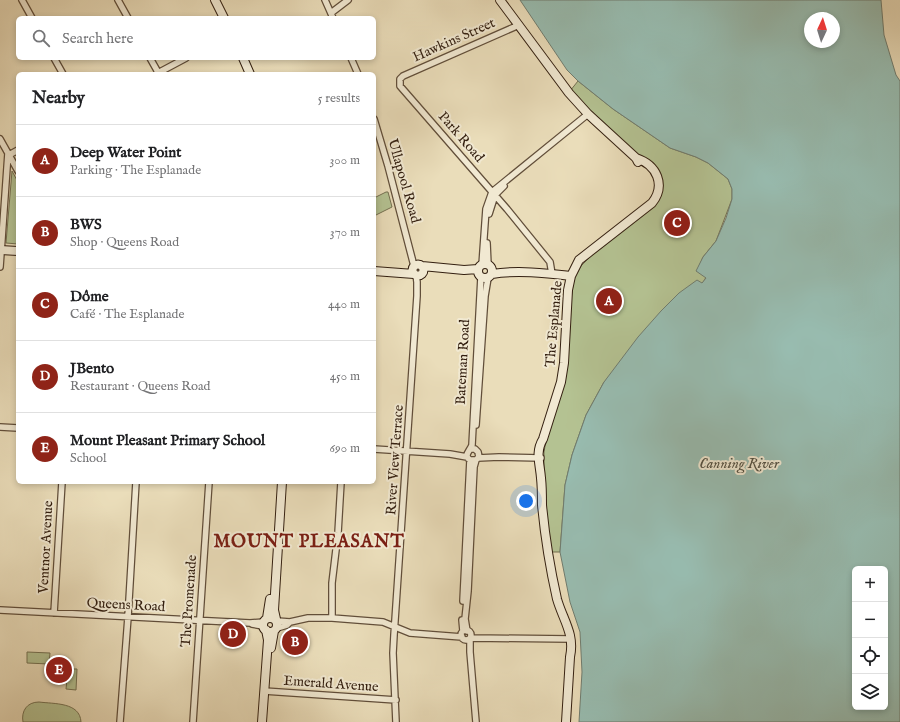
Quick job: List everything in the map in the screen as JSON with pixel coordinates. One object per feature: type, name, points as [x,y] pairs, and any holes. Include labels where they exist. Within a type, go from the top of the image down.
[{"type":"street","points":[[22,0],[31,16]]},
{"type":"street","points":[[118,0],[127,16]]},
{"type":"street","points":[[215,0],[223,16]]},
{"type":"street","points":[[325,0],[332,15],[348,0]]},
{"type":"street","name":"The Esplanade","points":[[500,0],[564,88],[588,114],[636,158],[643,160],[648,165],[656,176],[659,184],[658,194],[652,203],[579,260],[571,276],[568,290],[564,363],[561,382],[540,445],[542,506],[549,558],[558,601],[566,623],[569,639],[570,657],[566,722]]},
{"type":"street","name":"Hawkins Street","points":[[400,80],[403,76],[519,25]]},
{"type":"street","points":[[55,60],[62,72]]},
{"type":"street","points":[[151,60],[157,72]]},
{"type":"street","points":[[162,72],[182,60]]},
{"type":"street","points":[[244,60],[249,72]]},
{"type":"street","points":[[352,60],[357,72]]},
{"type":"street","name":"Park Road","points":[[400,80],[400,86],[507,209],[550,262],[552,274]]},
{"type":"street","name":"Bateman Road","points":[[476,722],[470,652],[462,622],[473,455],[476,441],[485,296],[486,209],[493,194],[588,114]]},
{"type":"street","name":"Ullapool Road","points":[[376,126],[418,270]]},
{"type":"street","points":[[0,139],[16,168]]},
{"type":"street","points":[[8,154],[16,151]]},
{"type":"street","points":[[0,267],[0,250],[8,154]]},
{"type":"street","name":"Bateman Road","points":[[485,271],[489,212],[493,194]]},
{"type":"street","name":"Park Road","points":[[492,203],[501,204],[507,209]]},
{"type":"street","points":[[0,250],[16,251]]},
{"type":"street","points":[[376,271],[398,273],[436,268],[571,276]]},
{"type":"street","name":"River View Terrace","points":[[396,722],[393,653],[408,451],[418,270]]},
{"type":"street","points":[[0,427],[16,428]]},
{"type":"street","points":[[376,449],[499,457],[540,458]]},
{"type":"street","name":"Ventnor Avenue","points":[[54,613],[62,484]]},
{"type":"street","points":[[120,722],[136,484]]},
{"type":"street","name":"The Promenade","points":[[193,722],[209,484]]},
{"type":"street","points":[[276,550],[278,484]]},
{"type":"street","points":[[262,722],[265,706],[268,640],[282,484]]},
{"type":"street","points":[[332,618],[332,583],[338,533],[341,484]]},
{"type":"street","name":"Queens Road","points":[[0,610],[270,624],[308,618],[332,618],[383,622],[410,632],[492,638],[569,639]]},
{"type":"street","name":"Emerald Avenue","points":[[266,691],[396,700]]},
{"type":"street","points":[[265,706],[266,722]]},
{"type":"green space","points":[[578,81],[613,109],[670,148],[708,163],[728,179],[732,189],[732,199],[716,241],[703,257],[697,271],[706,277],[704,281],[604,382],[586,415],[572,455],[565,485],[560,552],[550,552],[544,485],[544,452],[548,429],[558,399],[574,278],[581,266],[598,249],[650,208],[658,184],[651,169],[570,91]]},
{"type":"green space","points":[[12,171],[16,178],[16,244],[6,243]]},
{"type":"green space","points":[[388,192],[392,207],[376,215],[376,197]]},
{"type":"green space","points":[[27,652],[50,653],[49,664],[27,663]]},
{"type":"green space","points":[[68,669],[77,669],[76,690],[66,689]]},
{"type":"green space","points":[[39,702],[71,707],[80,715],[81,722],[23,722],[23,714],[28,705]]},
{"type":"water","name":"Canning River","points":[[520,0],[881,0],[884,35],[896,75],[900,81],[900,722],[579,722],[582,672],[580,632],[570,602],[560,552],[565,485],[572,455],[586,415],[604,382],[638,337],[679,293],[697,280],[702,283],[706,278],[696,271],[703,257],[716,241],[732,199],[732,189],[728,179],[708,163],[670,148],[613,109],[578,81],[567,70]]},
{"type":"place","name":"Dôme","points":[[677,223]]},
{"type":"place","name":"Deep Water Point","points":[[609,301]]},
{"type":"place","name":"JBento","points":[[233,634]]},
{"type":"place","name":"BWS","points":[[295,642]]},
{"type":"place","name":"Mount Pleasant Primary School","points":[[59,670]]},
{"type":"district","name":"MOUNT PLEASANT","points":[[309,542]]}]
